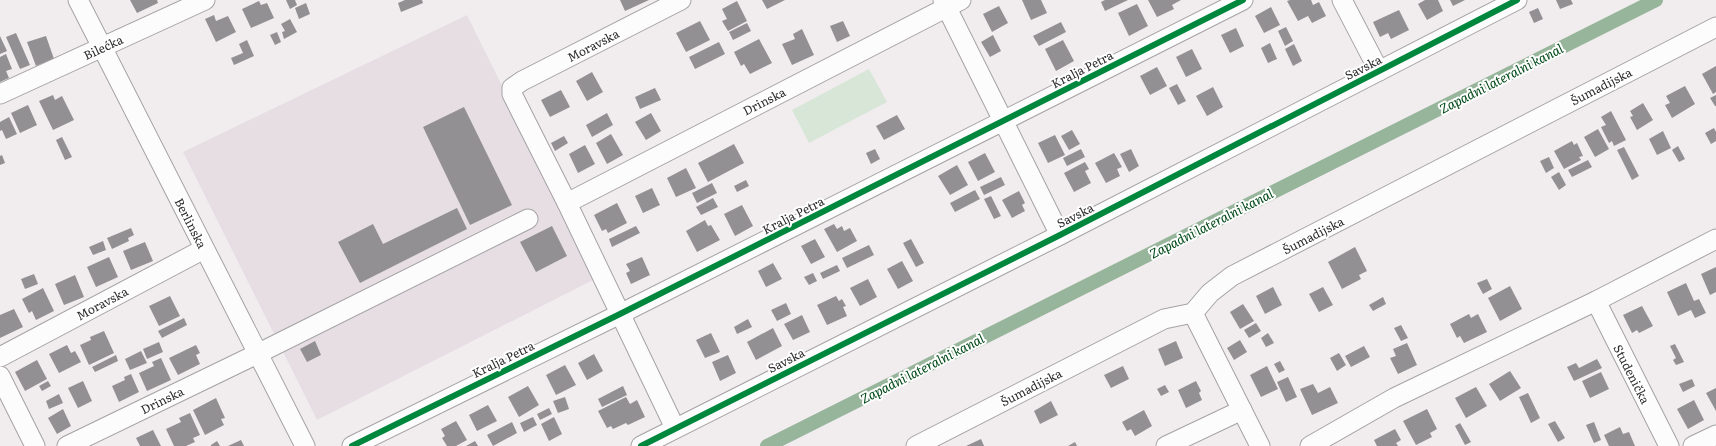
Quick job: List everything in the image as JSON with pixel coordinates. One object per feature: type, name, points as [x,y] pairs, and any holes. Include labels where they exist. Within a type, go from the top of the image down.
[{"type":"street","name":"Berlinska","points":[[78,0],[103,46],[257,354],[305,446]]},
{"type":"street","name":"Bilećka","points":[[0,94],[205,0]]},
{"type":"street","name":"Moravska","points":[[567,203],[512,94],[512,88],[522,80],[681,0]]},
{"type":"street","name":"Kralja Petra","points":[[352,446],[620,314],[1243,0]]},
{"type":"street","points":[[1342,0],[1379,71]]},
{"type":"street","name":"Savska","points":[[641,446],[1060,235],[1517,0]]},
{"type":"street","points":[[950,2],[1003,122],[1060,235]]},
{"type":"street","name":"Drinska","points":[[567,203],[950,2]]},
{"type":"street","name":"Šumadijska","points":[[916,446],[1164,319],[1193,313],[1210,293],[1232,276],[1716,27]]},
{"type":"street","points":[[567,203],[675,428]]},
{"type":"street","name":"Drinska","points":[[67,446],[257,354],[528,219]]},
{"type":"street","points":[[1310,446],[1394,398],[1596,301],[1716,239]]},
{"type":"street","name":"Moravska","points":[[0,357],[204,249]]},
{"type":"street","name":"Studenička","points":[[1596,301],[1669,446]]},
{"type":"street","points":[[1193,313],[1260,446]]},
{"type":"street","points":[[0,376],[35,446]]},
{"type":"street","points":[[1166,446],[1242,410]]},
{"type":"street","points":[[1693,446],[1716,435]]},
{"type":"shaded area","points":[[467,15],[597,278],[317,420],[183,152]]},
{"type":"green space","points":[[869,69],[887,102],[809,143],[792,110]]},
{"type":"building","points":[[130,0],[157,0],[158,3],[137,13]]},
{"type":"building","points":[[286,0],[295,0],[297,5],[290,9]]},
{"type":"building","points":[[405,0],[422,0],[423,3],[401,12],[398,3]]},
{"type":"building","points":[[620,0],[649,0],[625,11]]},
{"type":"building","points":[[762,0],[785,0],[767,9]]},
{"type":"building","points":[[1022,0],[1041,0],[1047,13],[1031,20]]},
{"type":"building","points":[[1105,0],[1128,0],[1105,11],[1101,2]]},
{"type":"building","points":[[1148,0],[1181,0],[1172,5],[1174,9],[1157,17]]},
{"type":"building","points":[[1311,0],[1313,5],[1319,2],[1326,16],[1312,23],[1308,16],[1298,21],[1287,1]]},
{"type":"building","points":[[1425,0],[1438,0],[1443,11],[1427,20],[1418,4]]},
{"type":"building","points":[[1450,0],[1465,0],[1453,6]]},
{"type":"building","points":[[1556,0],[1571,0],[1573,4],[1560,9]]},
{"type":"building","points":[[259,1],[261,5],[267,3],[274,18],[251,28],[242,9]]},
{"type":"building","points":[[737,1],[747,21],[728,31],[722,21],[727,19],[722,9]]},
{"type":"building","points":[[306,3],[310,14],[299,19],[295,8]]},
{"type":"building","points":[[1137,4],[1148,26],[1129,36],[1118,13]]},
{"type":"building","points":[[999,6],[1008,23],[992,32],[983,14]]},
{"type":"building","points":[[1271,7],[1280,25],[1264,33],[1255,16]]},
{"type":"building","points":[[1538,8],[1543,19],[1534,23],[1529,12]]},
{"type":"building","points":[[1399,10],[1409,30],[1391,39],[1388,33],[1380,37],[1373,22]]},
{"type":"building","points":[[214,15],[216,21],[228,16],[236,32],[216,42],[205,19]]},
{"type":"building","points":[[290,19],[297,32],[284,39],[282,32],[285,31],[281,24]]},
{"type":"building","points":[[700,21],[710,40],[686,52],[676,33]]},
{"type":"building","points":[[843,21],[850,36],[837,42],[830,26]]},
{"type":"building","points":[[1061,22],[1066,32],[1039,46],[1033,36]]},
{"type":"building","points":[[747,23],[751,31],[733,40],[729,32]]},
{"type":"building","points":[[1286,27],[1293,41],[1285,46],[1278,31]]},
{"type":"building","points":[[1236,28],[1244,46],[1230,53],[1221,35]]},
{"type":"building","points":[[802,29],[814,55],[792,65],[782,44],[795,39],[793,34]]},
{"type":"building","points":[[277,32],[281,42],[275,45],[270,35]]},
{"type":"building","points":[[16,33],[30,65],[20,69],[6,37]]},
{"type":"building","points":[[993,35],[1001,51],[990,57],[981,42]]},
{"type":"building","points":[[0,36],[7,51],[0,54]]},
{"type":"building","points":[[46,36],[54,59],[36,66],[27,42]]},
{"type":"building","points":[[759,39],[772,63],[750,74],[744,64],[741,66],[734,52]]},
{"type":"building","points":[[247,40],[254,56],[234,65],[231,58],[243,53],[239,44]]},
{"type":"building","points":[[1063,40],[1074,61],[1056,71],[1045,49]]},
{"type":"building","points":[[719,42],[725,54],[695,69],[689,57]]},
{"type":"building","points":[[1270,43],[1277,59],[1268,63],[1261,48]]},
{"type":"building","points":[[1294,44],[1302,61],[1293,66],[1285,49]]},
{"type":"building","points":[[1192,49],[1202,69],[1186,77],[1176,57]]},
{"type":"building","points":[[6,54],[12,69],[6,71],[9,78],[0,82],[0,57]]},
{"type":"building","points":[[1716,66],[1716,92],[1713,94],[1702,74]]},
{"type":"building","points":[[1157,67],[1167,86],[1150,95],[1140,76]]},
{"type":"building","points":[[592,72],[603,92],[587,101],[576,81]]},
{"type":"building","points":[[1177,84],[1186,101],[1178,105],[1169,88]]},
{"type":"building","points":[[1685,86],[1695,104],[1672,118],[1665,105],[1670,103],[1666,96]]},
{"type":"building","points":[[1213,87],[1223,107],[1207,116],[1196,96]]},
{"type":"building","points":[[655,88],[661,100],[640,109],[635,97]]},
{"type":"building","points":[[561,90],[570,107],[550,117],[541,100]]},
{"type":"building","points":[[53,95],[55,100],[62,96],[74,120],[53,130],[39,101]]},
{"type":"building","points":[[1716,95],[1716,106],[1715,106],[1710,98]]},
{"type":"building","points":[[1643,103],[1653,120],[1637,130],[1630,117],[1633,116],[1630,111]]},
{"type":"building","points":[[28,105],[37,125],[20,133],[11,113]]},
{"type":"building","points":[[464,107],[512,205],[470,225],[423,127]]},
{"type":"building","points":[[1611,111],[1626,140],[1614,146],[1612,141],[1609,143],[1601,127],[1606,125],[1601,117]]},
{"type":"building","points":[[607,113],[613,125],[592,137],[586,125]]},
{"type":"building","points":[[651,113],[661,131],[646,140],[635,122]]},
{"type":"building","points":[[897,115],[905,129],[884,140],[876,126]]},
{"type":"building","points":[[9,117],[17,134],[6,139],[2,130],[0,131],[0,122]]},
{"type":"building","points":[[1714,128],[1716,132],[1716,141],[1711,144],[1705,133]]},
{"type":"building","points":[[1598,129],[1609,149],[1595,157],[1584,137]]},
{"type":"building","points":[[1072,130],[1080,144],[1069,150],[1061,136]]},
{"type":"building","points":[[1663,131],[1671,148],[1657,155],[1649,139]]},
{"type":"building","points":[[611,134],[623,155],[607,164],[596,143]]},
{"type":"building","points":[[1055,135],[1065,155],[1048,163],[1038,143]]},
{"type":"building","points":[[564,136],[568,143],[555,151],[551,143]]},
{"type":"building","points":[[62,137],[72,157],[65,160],[56,140]]},
{"type":"building","points":[[1572,141],[1574,145],[1577,143],[1583,156],[1579,157],[1581,160],[1564,169],[1554,151]]},
{"type":"building","points":[[734,144],[744,163],[708,182],[698,163]]},
{"type":"building","points":[[585,145],[595,164],[578,173],[569,154]]},
{"type":"building","points":[[1678,146],[1685,159],[1679,162],[1672,150]]},
{"type":"building","points":[[1624,147],[1639,176],[1632,180],[1617,150]]},
{"type":"building","points":[[875,149],[880,159],[871,164],[866,153]]},
{"type":"building","points":[[1081,149],[1085,157],[1067,166],[1063,158]]},
{"type":"building","points":[[1131,149],[1139,166],[1129,172],[1120,154]]},
{"type":"building","points":[[985,153],[995,172],[978,181],[968,162]]},
{"type":"building","points":[[1114,153],[1122,167],[1117,169],[1120,176],[1106,183],[1095,163]]},
{"type":"building","points":[[2,155],[5,163],[0,165],[0,156]]},
{"type":"building","points":[[1549,157],[1554,168],[1546,173],[1540,161]]},
{"type":"building","points":[[1588,160],[1592,167],[1572,177],[1568,170]]},
{"type":"building","points":[[1085,162],[1089,169],[1085,171],[1091,183],[1074,192],[1064,173]]},
{"type":"building","points":[[957,165],[968,185],[950,195],[938,176]]},
{"type":"building","points":[[686,168],[696,188],[676,197],[667,178]]},
{"type":"building","points":[[1559,172],[1566,185],[1559,190],[1551,177]]},
{"type":"building","points":[[1001,177],[1005,185],[984,195],[980,187]]},
{"type":"building","points":[[746,180],[749,186],[737,192],[734,186]]},
{"type":"building","points":[[712,183],[717,193],[697,203],[692,193]]},
{"type":"building","points":[[652,188],[660,205],[643,213],[635,196]]},
{"type":"building","points":[[975,190],[980,199],[955,212],[950,203]]},
{"type":"building","points":[[1019,191],[1025,203],[1022,205],[1025,211],[1012,218],[1002,200]]},
{"type":"building","points":[[991,196],[1001,216],[994,219],[984,199]]},
{"type":"building","points":[[713,198],[718,207],[701,215],[696,207]]},
{"type":"building","points":[[617,203],[627,223],[608,233],[606,229],[602,231],[594,215]]},
{"type":"building","points":[[742,205],[753,226],[735,236],[724,214]]},
{"type":"building","points":[[457,208],[467,229],[360,283],[338,242],[373,224],[383,244]]},
{"type":"building","points":[[705,220],[708,226],[711,225],[720,240],[697,252],[686,231]]},
{"type":"building","points":[[834,224],[837,229],[842,226],[844,231],[850,228],[857,241],[837,252],[824,229]]},
{"type":"building","points":[[552,226],[567,256],[536,272],[520,242]]},
{"type":"building","points":[[636,226],[640,233],[612,247],[609,239]]},
{"type":"building","points":[[131,228],[134,235],[128,238],[129,241],[112,249],[107,238]]},
{"type":"building","points":[[815,239],[825,257],[811,264],[801,246]]},
{"type":"building","points":[[911,239],[924,263],[916,267],[903,243]]},
{"type":"building","points":[[103,241],[106,250],[93,255],[89,247]]},
{"type":"building","points":[[145,242],[153,261],[131,270],[123,251]]},
{"type":"building","points":[[869,245],[874,255],[847,268],[842,258]]},
{"type":"building","points":[[1355,247],[1367,271],[1359,275],[1361,279],[1342,289],[1328,262]]},
{"type":"building","points":[[109,257],[118,277],[96,287],[87,267]]},
{"type":"building","points":[[642,257],[650,275],[631,284],[626,273],[630,271],[626,264]]},
{"type":"building","points":[[902,261],[913,281],[898,289],[887,269]]},
{"type":"building","points":[[773,263],[782,279],[766,287],[758,271]]},
{"type":"building","points":[[837,265],[840,271],[823,279],[820,273]]},
{"type":"building","points":[[1716,267],[1716,292],[1710,295],[1701,274]]},
{"type":"building","points":[[813,273],[817,281],[809,285],[804,277]]},
{"type":"building","points":[[34,274],[38,284],[25,289],[21,279]]},
{"type":"building","points":[[75,275],[84,297],[64,305],[55,284]]},
{"type":"building","points":[[868,279],[877,297],[860,306],[850,288]]},
{"type":"building","points":[[1487,279],[1492,289],[1483,294],[1477,283]]},
{"type":"building","points":[[1686,283],[1694,301],[1699,299],[1706,313],[1695,318],[1691,310],[1678,316],[1667,292]]},
{"type":"building","points":[[1510,286],[1522,309],[1500,321],[1488,298]]},
{"type":"building","points":[[1273,287],[1282,305],[1265,314],[1256,296]]},
{"type":"building","points":[[1323,287],[1333,305],[1319,312],[1309,294]]},
{"type":"building","points":[[43,288],[54,311],[36,320],[32,311],[29,313],[22,299]]},
{"type":"building","points":[[170,296],[180,316],[159,326],[149,306]]},
{"type":"building","points":[[836,296],[839,301],[842,299],[846,306],[843,307],[847,316],[827,325],[817,305]]},
{"type":"building","points":[[1383,297],[1386,304],[1373,311],[1369,305]]},
{"type":"building","points":[[786,303],[791,314],[777,321],[771,310]]},
{"type":"building","points":[[1243,304],[1254,321],[1240,329],[1230,312]]},
{"type":"building","points":[[1642,306],[1653,326],[1639,333],[1637,330],[1632,333],[1623,315]]},
{"type":"building","points":[[14,309],[23,327],[0,338],[0,315]]},
{"type":"building","points":[[1469,314],[1471,318],[1478,314],[1487,332],[1464,343],[1460,336],[1457,338],[1450,324]]},
{"type":"building","points":[[802,315],[810,332],[793,340],[784,324]]},
{"type":"building","points":[[184,318],[187,325],[162,338],[158,331]]},
{"type":"building","points":[[748,319],[752,327],[737,334],[734,327]]},
{"type":"building","points":[[1256,323],[1261,331],[1249,338],[1244,330]]},
{"type":"building","points":[[1401,325],[1408,338],[1401,341],[1394,328]]},
{"type":"building","points":[[773,328],[782,346],[756,360],[747,342]]},
{"type":"building","points":[[104,331],[114,353],[89,365],[80,345],[91,340],[90,337]]},
{"type":"building","points":[[711,333],[720,352],[705,358],[696,340]]},
{"type":"building","points":[[1268,333],[1274,343],[1266,347],[1261,338]]},
{"type":"building","points":[[1240,340],[1247,352],[1234,360],[1227,348]]},
{"type":"building","points":[[315,341],[321,355],[307,362],[300,349]]},
{"type":"building","points":[[1176,341],[1183,358],[1165,366],[1158,349]]},
{"type":"building","points":[[159,342],[163,352],[147,359],[143,349]]},
{"type":"building","points":[[1407,343],[1417,365],[1398,374],[1390,358],[1396,356],[1393,349]]},
{"type":"building","points":[[1675,344],[1684,362],[1676,365],[1673,360],[1676,358],[1670,346]]},
{"type":"building","points":[[67,345],[71,353],[75,351],[81,362],[59,373],[49,354]]},
{"type":"building","points":[[196,345],[200,353],[196,355],[200,364],[178,375],[169,358]]},
{"type":"building","points":[[1364,346],[1370,357],[1351,367],[1345,356]]},
{"type":"building","points":[[141,351],[147,363],[130,370],[125,359]]},
{"type":"building","points":[[1339,353],[1346,365],[1337,371],[1330,358]]},
{"type":"building","points":[[594,354],[603,371],[587,380],[578,363]]},
{"type":"building","points":[[116,355],[118,361],[95,372],[92,367]]},
{"type":"building","points":[[728,355],[736,373],[720,381],[712,362]]},
{"type":"building","points":[[161,358],[171,380],[147,391],[139,373],[154,366],[152,362]]},
{"type":"building","points":[[1597,359],[1602,368],[1574,381],[1567,367],[1576,363],[1579,368]]},
{"type":"building","points":[[37,360],[47,379],[25,391],[15,372]]},
{"type":"building","points":[[1280,361],[1285,370],[1279,373],[1274,364]]},
{"type":"building","points":[[565,365],[576,385],[556,395],[546,375]]},
{"type":"building","points":[[1123,366],[1129,379],[1111,388],[1104,375]]},
{"type":"building","points":[[1267,366],[1278,389],[1261,397],[1250,375]]},
{"type":"building","points":[[1510,371],[1521,388],[1500,401],[1489,384]]},
{"type":"building","points":[[1601,372],[1609,389],[1590,398],[1582,381]]},
{"type":"building","points":[[131,374],[139,392],[119,402],[112,386],[125,380],[124,377]]},
{"type":"building","points":[[1288,377],[1297,397],[1286,402],[1277,382]]},
{"type":"building","points":[[1692,379],[1695,386],[1683,392],[1679,384]]},
{"type":"building","points":[[48,381],[51,386],[42,391],[39,386]]},
{"type":"building","points":[[83,381],[92,401],[78,408],[68,388]]},
{"type":"building","points":[[1196,381],[1201,391],[1199,393],[1202,400],[1186,408],[1178,390]]},
{"type":"building","points":[[1313,384],[1318,393],[1330,387],[1338,403],[1312,415],[1300,389]]},
{"type":"building","points":[[1165,385],[1169,392],[1161,396],[1157,389]]},
{"type":"building","points":[[528,386],[539,405],[519,417],[508,397]]},
{"type":"building","points":[[623,386],[627,395],[602,407],[598,399]]},
{"type":"building","points":[[1476,387],[1487,406],[1466,418],[1455,398]]},
{"type":"building","points":[[1716,388],[1716,411],[1706,393]]},
{"type":"building","points":[[1528,393],[1540,418],[1531,423],[1519,397]]},
{"type":"building","points":[[59,394],[63,403],[49,409],[46,401]]},
{"type":"building","points":[[565,397],[569,409],[558,413],[553,401]]},
{"type":"building","points":[[626,397],[630,404],[637,400],[645,417],[628,425],[626,423],[613,429],[611,426],[607,428],[598,411]]},
{"type":"building","points":[[216,398],[225,418],[221,419],[224,425],[205,435],[193,410]]},
{"type":"building","points":[[1694,400],[1704,420],[1688,429],[1677,409]]},
{"type":"building","points":[[1051,401],[1058,415],[1040,424],[1034,411]]},
{"type":"building","points":[[488,405],[497,421],[477,431],[469,415]]},
{"type":"building","points":[[549,408],[552,414],[540,420],[537,414]]},
{"type":"building","points":[[63,409],[71,426],[57,434],[48,418]]},
{"type":"building","points":[[1427,409],[1437,429],[1430,433],[1432,437],[1416,445],[1403,421]]},
{"type":"building","points":[[1144,410],[1152,426],[1135,436],[1131,429],[1127,431],[1122,422]]},
{"type":"building","points":[[190,413],[200,435],[193,438],[195,442],[186,446],[174,446],[166,429],[181,422],[179,418]]},
{"type":"building","points":[[533,417],[537,425],[524,432],[520,423]]},
{"type":"building","points":[[554,417],[562,434],[549,441],[541,424]]},
{"type":"building","points":[[456,421],[467,440],[456,446],[447,446],[442,438],[445,436],[441,429]]},
{"type":"building","points":[[1555,421],[1565,438],[1558,442],[1548,424]]},
{"type":"building","points":[[512,422],[517,433],[493,446],[487,435]]},
{"type":"building","points":[[1594,422],[1601,440],[1594,443],[1586,425]]},
{"type":"building","points":[[1460,423],[1471,442],[1465,445],[1455,426]]},
{"type":"building","points":[[1620,427],[1623,434],[1629,432],[1635,446],[1609,446],[1604,435]]},
{"type":"building","points":[[1395,429],[1401,440],[1396,443],[1398,446],[1377,446],[1374,440]]},
{"type":"building","points":[[153,430],[161,446],[140,446],[136,438]]},
{"type":"building","points":[[981,439],[984,446],[966,446]]},
{"type":"building","points":[[241,440],[244,446],[228,446]]},
{"type":"building","points":[[217,441],[220,446],[211,446],[211,445]]},
{"type":"building","points":[[475,441],[478,446],[466,446]]},
{"type":"building","points":[[1075,442],[1077,446],[1068,446]]},
{"type":"waterway","name":"Zapadni lateralni kanal","points":[[767,446],[1656,0]]},
{"type":"cycle path","points":[[352,446],[620,314],[1243,0]]},
{"type":"cycle path","points":[[641,446],[1060,235],[1517,0]]}]
